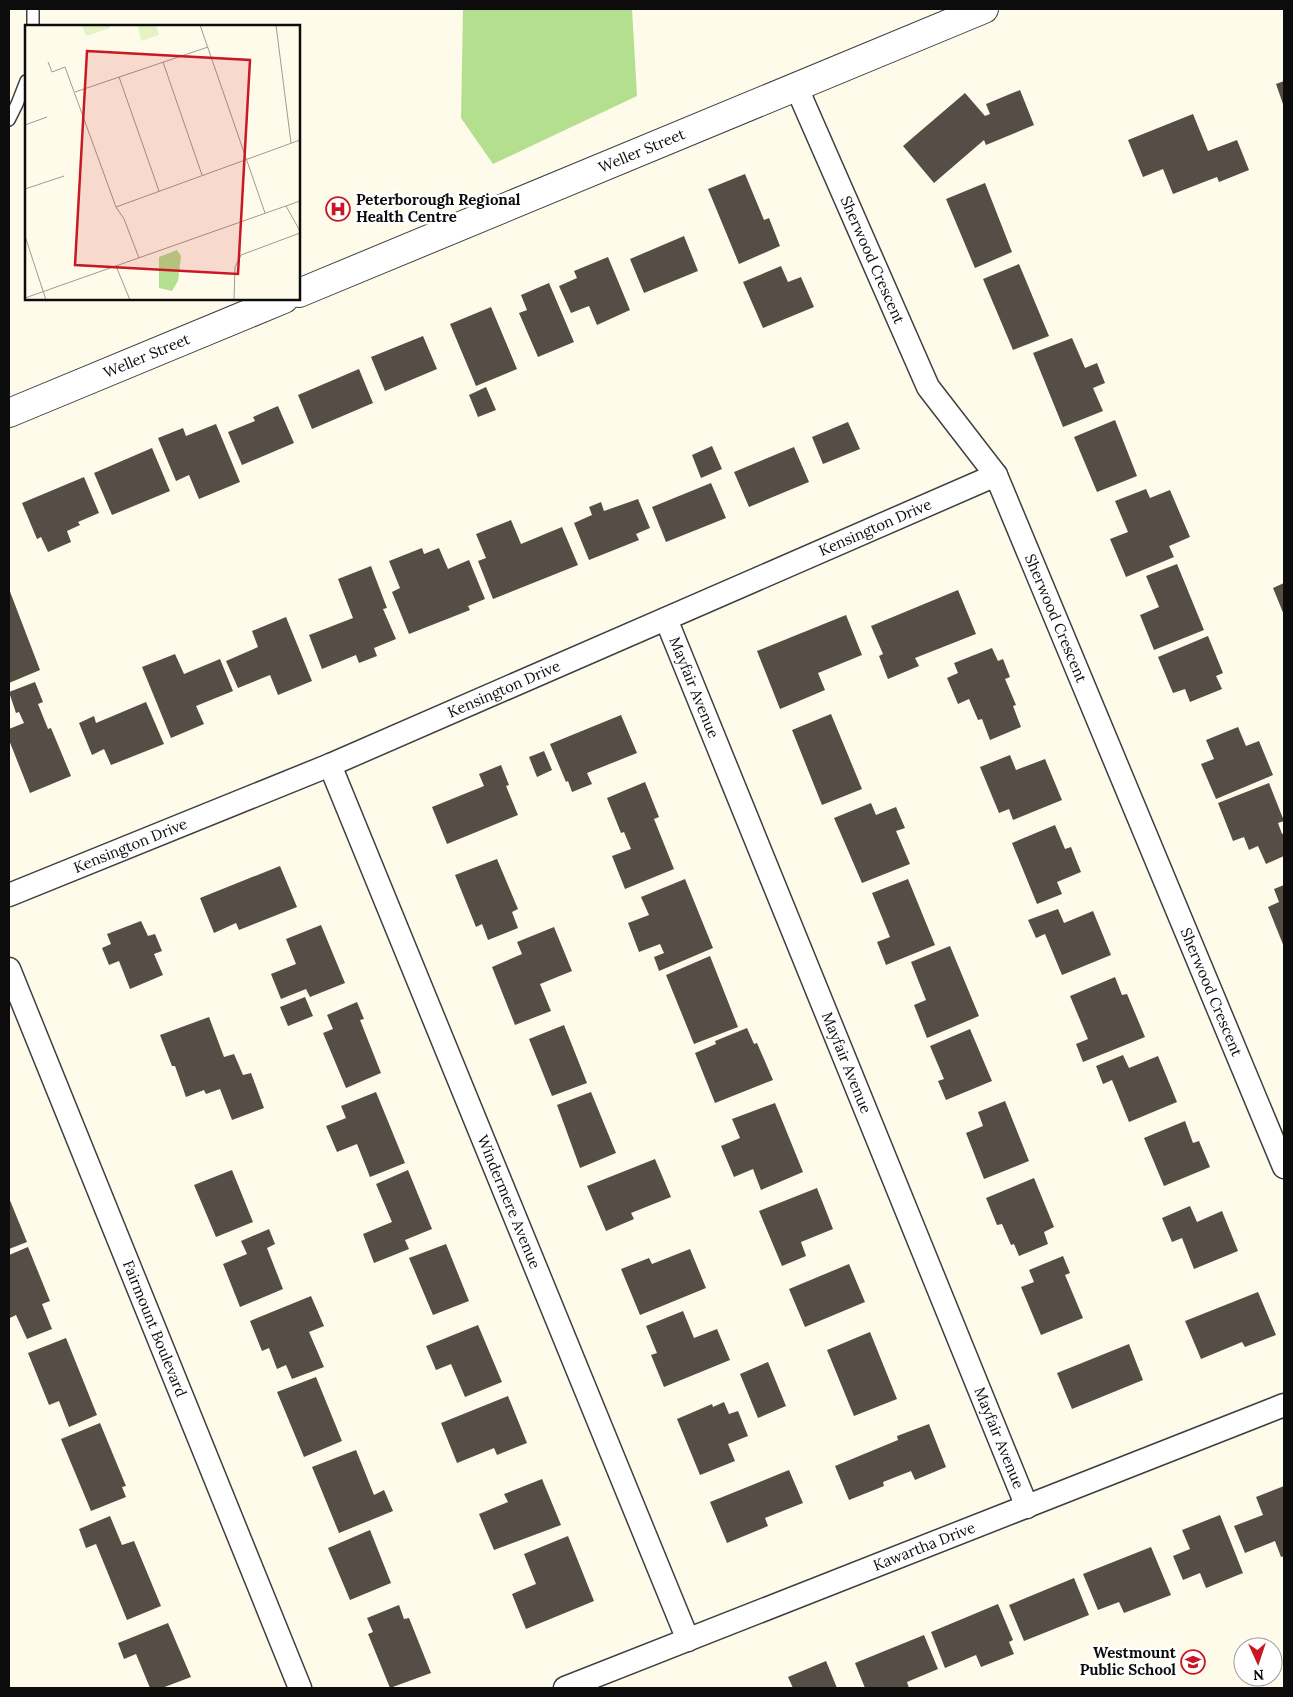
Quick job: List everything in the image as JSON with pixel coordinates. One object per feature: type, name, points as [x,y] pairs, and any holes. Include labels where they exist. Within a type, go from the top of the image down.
[{"type":"street","name":"Weller Street","points":[[300,293],[973,11]]},
{"type":"street","name":"Sherwood Crescent","points":[[796,86],[928,387],[996,475],[1284,1167]]},
{"type":"street","name":"Weller Street","points":[[9,413],[282,300]]},
{"type":"street","name":"Kensington Drive","points":[[9,895],[330,765],[996,475]]},
{"type":"street","name":"Mayfair Avenue","points":[[666,619],[1027,1507]]},
{"type":"street","name":"Windermere Avenue","points":[[330,765],[688,1640]]},
{"type":"street","name":"Fairmount Boulevard","points":[[9,969],[300,1688]]},
{"type":"street","name":"Kawartha Drive","points":[[565,1688],[1284,1405]]},
{"type":"lane","points":[[33,9],[33,25]]},
{"type":"lane","points":[[9,120],[25,84]]},
{"type":"green space","points":[[463,9],[632,9],[637,96],[493,164],[461,118]]},
{"type":"building","points":[[1284,81],[1284,107],[1276,84]]},
{"type":"building","points":[[1020,90],[1034,125],[986,145],[984,140],[934,183],[903,146],[965,93],[985,116],[990,114],[986,104]]},
{"type":"building","points":[[1193,114],[1208,151],[1237,140],[1249,170],[1219,182],[1217,177],[1173,194],[1163,169],[1143,177],[1128,140]]},
{"type":"building","points":[[745,174],[764,220],[769,218],[780,246],[739,264],[708,189]]},
{"type":"building","points":[[985,183],[1012,252],[975,268],[946,199]]},
{"type":"building","points":[[684,236],[698,271],[644,293],[630,259]]},
{"type":"building","points":[[608,257],[630,310],[597,325],[589,306],[571,313],[559,286],[577,278],[574,271]]},
{"type":"building","points":[[1019,264],[1049,336],[1013,350],[983,279]]},
{"type":"building","points":[[781,266],[788,282],[801,277],[814,307],[763,328],[743,282]]},
{"type":"building","points":[[549,283],[574,342],[538,357],[519,313],[527,310],[521,295]]},
{"type":"building","points":[[491,307],[517,369],[476,386],[450,324]]},
{"type":"building","points":[[423,336],[437,369],[385,391],[371,357]]},
{"type":"building","points":[[1072,338],[1085,368],[1097,363],[1105,383],[1093,388],[1103,411],[1063,427],[1033,353]]},
{"type":"building","points":[[359,369],[373,403],[312,429],[298,395]]},
{"type":"building","points":[[486,387],[496,410],[478,417],[469,395]]},
{"type":"building","points":[[278,406],[294,443],[242,465],[228,432],[255,421],[253,417]]},
{"type":"building","points":[[1115,420],[1137,476],[1097,492],[1074,437]]},
{"type":"building","points":[[848,422],[860,449],[823,464],[812,437]]},
{"type":"building","points":[[216,424],[240,482],[199,499],[189,475],[176,481],[158,438],[183,428],[186,436]]},
{"type":"building","points":[[712,446],[722,469],[701,478],[692,455]]},
{"type":"building","points":[[794,447],[809,482],[749,507],[734,472]]},
{"type":"building","points":[[152,448],[170,491],[112,515],[94,473]]},
{"type":"building","points":[[84,477],[99,513],[78,522],[80,525],[67,531],[71,542],[48,552],[41,537],[37,539],[22,503]]},
{"type":"building","points":[[711,483],[726,518],[666,542],[652,507]]},
{"type":"building","points":[[1146,489],[1150,498],[1170,490],[1190,537],[1169,546],[1174,557],[1126,577],[1110,539],[1128,532],[1115,501]]},
{"type":"building","points":[[638,499],[650,528],[636,534],[639,540],[589,560],[574,523],[592,515],[589,507],[601,502],[604,511]]},
{"type":"building","points":[[511,520],[521,544],[562,527],[578,565],[493,599],[478,561],[486,558],[476,534]]},
{"type":"building","points":[[422,548],[424,554],[439,548],[448,569],[469,560],[485,599],[468,606],[470,610],[409,634],[392,592],[400,588],[389,561]]},
{"type":"building","points":[[1177,564],[1204,630],[1154,650],[1140,615],[1159,607],[1146,576]]},
{"type":"building","points":[[371,566],[387,608],[383,609],[396,639],[374,648],[377,656],[359,663],[356,655],[322,669],[309,635],[353,618],[338,579]]},
{"type":"building","points":[[1284,583],[1284,615],[1273,588]]},
{"type":"building","points":[[9,589],[40,670],[9,683]]},
{"type":"building","points":[[958,590],[976,634],[915,658],[919,666],[888,679],[879,656],[883,654],[871,626]]},
{"type":"building","points":[[846,615],[862,655],[818,673],[825,690],[780,709],[757,651]]},
{"type":"building","points":[[286,617],[312,681],[278,695],[270,675],[238,688],[226,661],[258,647],[252,631]]},
{"type":"building","points":[[1208,636],[1223,673],[1216,676],[1222,689],[1190,702],[1185,689],[1173,693],[1158,657]]},
{"type":"building","points":[[992,648],[998,661],[1003,659],[1010,677],[1005,679],[1016,705],[1013,706],[1021,727],[990,740],[982,719],[978,720],[969,699],[958,704],[947,678],[958,673],[954,663]]},
{"type":"building","points":[[175,654],[184,674],[220,659],[233,691],[196,706],[204,724],[171,738],[142,667]]},
{"type":"building","points":[[35,682],[43,702],[38,704],[48,729],[51,728],[71,776],[30,793],[9,740],[9,729],[24,723],[19,712],[16,713],[9,692]]},
{"type":"building","points":[[146,702],[164,744],[111,765],[104,749],[92,755],[79,723],[94,716],[96,723]]},
{"type":"building","points":[[831,714],[862,789],[822,805],[792,730]]},
{"type":"building","points":[[621,715],[637,753],[587,773],[592,784],[572,792],[550,744]]},
{"type":"building","points":[[1238,727],[1246,746],[1259,741],[1273,775],[1216,799],[1201,764],[1214,759],[1206,740]]},
{"type":"building","points":[[544,751],[552,770],[537,777],[529,757]]},
{"type":"building","points":[[1010,755],[1016,770],[1045,759],[1062,800],[1013,820],[1009,809],[999,813],[980,767]]},
{"type":"building","points":[[501,765],[509,785],[506,786],[518,815],[447,844],[432,807],[484,786],[479,774]]},
{"type":"building","points":[[645,782],[659,817],[654,819],[674,869],[625,889],[612,856],[631,849],[624,832],[621,833],[607,798]]},
{"type":"building","points":[[1269,783],[1284,821],[1278,823],[1282,834],[1284,833],[1284,856],[1266,864],[1258,846],[1249,850],[1244,837],[1233,841],[1218,803]]},
{"type":"building","points":[[871,803],[876,815],[896,807],[905,828],[896,831],[910,864],[862,883],[834,818]]},
{"type":"building","points":[[1055,825],[1065,849],[1071,847],[1081,872],[1057,882],[1062,894],[1037,904],[1012,843]]},
{"type":"building","points":[[497,859],[518,909],[512,912],[518,928],[488,940],[482,924],[476,927],[455,875]]},
{"type":"building","points":[[280,866],[297,907],[239,930],[236,923],[214,933],[200,898]]},
{"type":"building","points":[[685,879],[713,948],[659,971],[654,957],[664,953],[660,944],[639,952],[628,923],[649,915],[641,897]]},
{"type":"building","points":[[908,879],[935,945],[886,965],[877,942],[890,937],[872,893]]},
{"type":"building","points":[[1284,885],[1284,947],[1268,907],[1279,902],[1274,889]]},
{"type":"building","points":[[1058,909],[1064,923],[1093,911],[1111,955],[1062,975],[1045,934],[1036,938],[1028,920]]},
{"type":"building","points":[[141,921],[148,936],[155,934],[162,951],[154,954],[163,975],[130,989],[119,961],[109,965],[102,948],[111,944],[107,934]]},
{"type":"building","points":[[321,925],[345,983],[310,997],[306,989],[281,999],[271,974],[296,964],[286,939]]},
{"type":"building","points":[[554,927],[572,971],[540,984],[551,1011],[515,1025],[492,967],[522,954],[517,942]]},
{"type":"building","points":[[950,946],[979,1016],[927,1038],[914,1005],[926,1000],[911,962]]},
{"type":"building","points":[[710,956],[738,1027],[694,1044],[666,975]]},
{"type":"building","points":[[1115,977],[1122,995],[1127,994],[1145,1037],[1083,1062],[1076,1044],[1088,1039],[1070,996]]},
{"type":"building","points":[[305,997],[313,1016],[288,1026],[280,1007]]},
{"type":"building","points":[[357,1002],[364,1019],[360,1020],[381,1073],[346,1088],[323,1033],[333,1029],[327,1015]]},
{"type":"building","points":[[209,1017],[224,1057],[234,1054],[243,1075],[251,1073],[264,1108],[232,1120],[220,1089],[206,1094],[204,1090],[186,1097],[175,1066],[172,1066],[160,1035]]},
{"type":"building","points":[[564,1025],[587,1083],[552,1096],[529,1039]]},
{"type":"building","points":[[747,1028],[754,1044],[757,1043],[773,1080],[715,1103],[695,1053],[716,1044],[715,1041]]},
{"type":"building","points":[[970,1029],[992,1081],[946,1100],[938,1081],[944,1079],[930,1046]]},
{"type":"building","points":[[1123,1055],[1129,1068],[1158,1056],[1177,1102],[1129,1122],[1112,1080],[1103,1084],[1096,1066]]},
{"type":"building","points":[[376,1092],[405,1163],[370,1177],[357,1144],[337,1152],[326,1126],[346,1118],[341,1106]]},
{"type":"building","points":[[591,1092],[616,1153],[580,1168],[557,1105]]},
{"type":"building","points":[[1005,1101],[1029,1161],[984,1179],[966,1133],[983,1126],[978,1112]]},
{"type":"building","points":[[775,1103],[803,1172],[761,1190],[753,1169],[734,1177],[721,1146],[740,1138],[732,1119]]},
{"type":"building","points":[[1185,1121],[1193,1143],[1199,1141],[1210,1167],[1164,1186],[1144,1138]]},
{"type":"building","points":[[655,1159],[671,1197],[631,1213],[634,1219],[606,1231],[587,1186]]},
{"type":"building","points":[[232,1170],[253,1222],[216,1237],[194,1185]]},
{"type":"building","points":[[408,1170],[432,1229],[405,1240],[409,1249],[374,1263],[363,1234],[392,1222],[376,1184]]},
{"type":"building","points":[[1034,1178],[1054,1227],[1044,1232],[1048,1244],[1019,1256],[1014,1244],[1011,1245],[1002,1224],[997,1225],[986,1198]]},
{"type":"building","points":[[817,1188],[833,1229],[801,1242],[806,1256],[782,1266],[759,1211]]},
{"type":"building","points":[[9,1198],[27,1242],[9,1249]]},
{"type":"building","points":[[1190,1206],[1197,1222],[1222,1211],[1238,1251],[1194,1269],[1182,1238],[1172,1242],[1162,1218]]},
{"type":"building","points":[[269,1229],[275,1244],[267,1248],[283,1289],[240,1307],[223,1264],[247,1254],[241,1241]]},
{"type":"building","points":[[446,1244],[469,1301],[433,1315],[409,1258]]},
{"type":"building","points":[[28,1247],[50,1301],[42,1304],[52,1329],[27,1339],[16,1315],[10,1318],[9,1315],[9,1255]]},
{"type":"building","points":[[690,1249],[706,1288],[640,1315],[621,1269],[649,1258],[652,1264]]},
{"type":"building","points":[[1063,1256],[1070,1273],[1065,1275],[1083,1318],[1041,1335],[1021,1287],[1034,1282],[1029,1270]]},
{"type":"building","points":[[849,1264],[865,1302],[805,1327],[789,1289]]},
{"type":"building","points":[[1258,1292],[1276,1335],[1245,1347],[1242,1342],[1201,1359],[1185,1321]]},
{"type":"building","points":[[311,1296],[324,1326],[309,1332],[324,1367],[292,1379],[286,1365],[277,1369],[269,1348],[262,1351],[250,1321]]},
{"type":"building","points":[[683,1311],[694,1338],[717,1329],[730,1360],[664,1387],[651,1355],[657,1353],[646,1326]]},
{"type":"building","points":[[478,1325],[502,1382],[465,1397],[451,1364],[436,1370],[426,1346]]},
{"type":"building","points":[[870,1332],[897,1399],[854,1416],[827,1350]]},
{"type":"building","points":[[66,1338],[97,1415],[69,1427],[59,1401],[49,1405],[28,1353]]},
{"type":"building","points":[[1129,1344],[1143,1380],[1072,1409],[1057,1373]]},
{"type":"building","points":[[768,1362],[786,1406],[758,1418],[740,1374]]},
{"type":"building","points":[[316,1377],[342,1441],[304,1457],[277,1392]]},
{"type":"building","points":[[508,1396],[527,1443],[497,1455],[494,1448],[457,1463],[441,1423]]},
{"type":"building","points":[[724,1402],[729,1414],[738,1411],[748,1436],[728,1444],[735,1461],[700,1475],[677,1419],[712,1404],[713,1407]]},
{"type":"building","points":[[100,1423],[126,1486],[122,1487],[126,1497],[91,1511],[61,1439]]},
{"type":"building","points":[[929,1424],[946,1467],[915,1480],[911,1471],[883,1482],[884,1486],[849,1500],[835,1466],[898,1440],[897,1436]]},
{"type":"building","points":[[356,1450],[374,1495],[384,1490],[393,1511],[339,1533],[312,1467]]},
{"type":"building","points":[[789,1470],[803,1503],[765,1518],[768,1526],[727,1543],[710,1502]]},
{"type":"building","points":[[542,1479],[561,1525],[494,1550],[479,1514],[508,1502],[504,1494]]},
{"type":"building","points":[[1284,1486],[1284,1556],[1281,1557],[1275,1541],[1245,1553],[1234,1526],[1263,1515],[1256,1497]]},
{"type":"building","points":[[1220,1515],[1243,1573],[1206,1588],[1200,1573],[1183,1580],[1173,1556],[1190,1549],[1182,1530]]},
{"type":"building","points":[[110,1516],[122,1545],[134,1541],[161,1606],[127,1620],[96,1544],[86,1548],[79,1529]]},
{"type":"building","points":[[370,1530],[391,1583],[350,1600],[328,1548]]},
{"type":"building","points":[[568,1536],[594,1601],[526,1629],[512,1594],[536,1584],[524,1554]]},
{"type":"building","points":[[1151,1547],[1171,1595],[1124,1613],[1119,1602],[1098,1610],[1083,1574]]},
{"type":"building","points":[[1074,1578],[1089,1615],[1024,1641],[1009,1605]]},
{"type":"building","points":[[998,1604],[1013,1640],[1009,1642],[1014,1654],[981,1667],[976,1655],[945,1668],[931,1632]]},
{"type":"building","points":[[399,1605],[404,1619],[409,1618],[431,1673],[390,1688],[368,1634],[373,1632],[367,1618]]},
{"type":"building","points":[[168,1623],[191,1677],[162,1688],[150,1688],[136,1654],[124,1659],[118,1643]]},
{"type":"building","points":[[924,1635],[938,1669],[907,1682],[909,1688],[865,1688],[855,1663]]},
{"type":"building","points":[[826,1661],[837,1688],[793,1688],[788,1677]]},
{"type":"place","name":"Peterborough Regional Health Centre","points":[[338,209]]},
{"type":"place","name":"Westmount Public School","points":[[1193,1662]]}]
